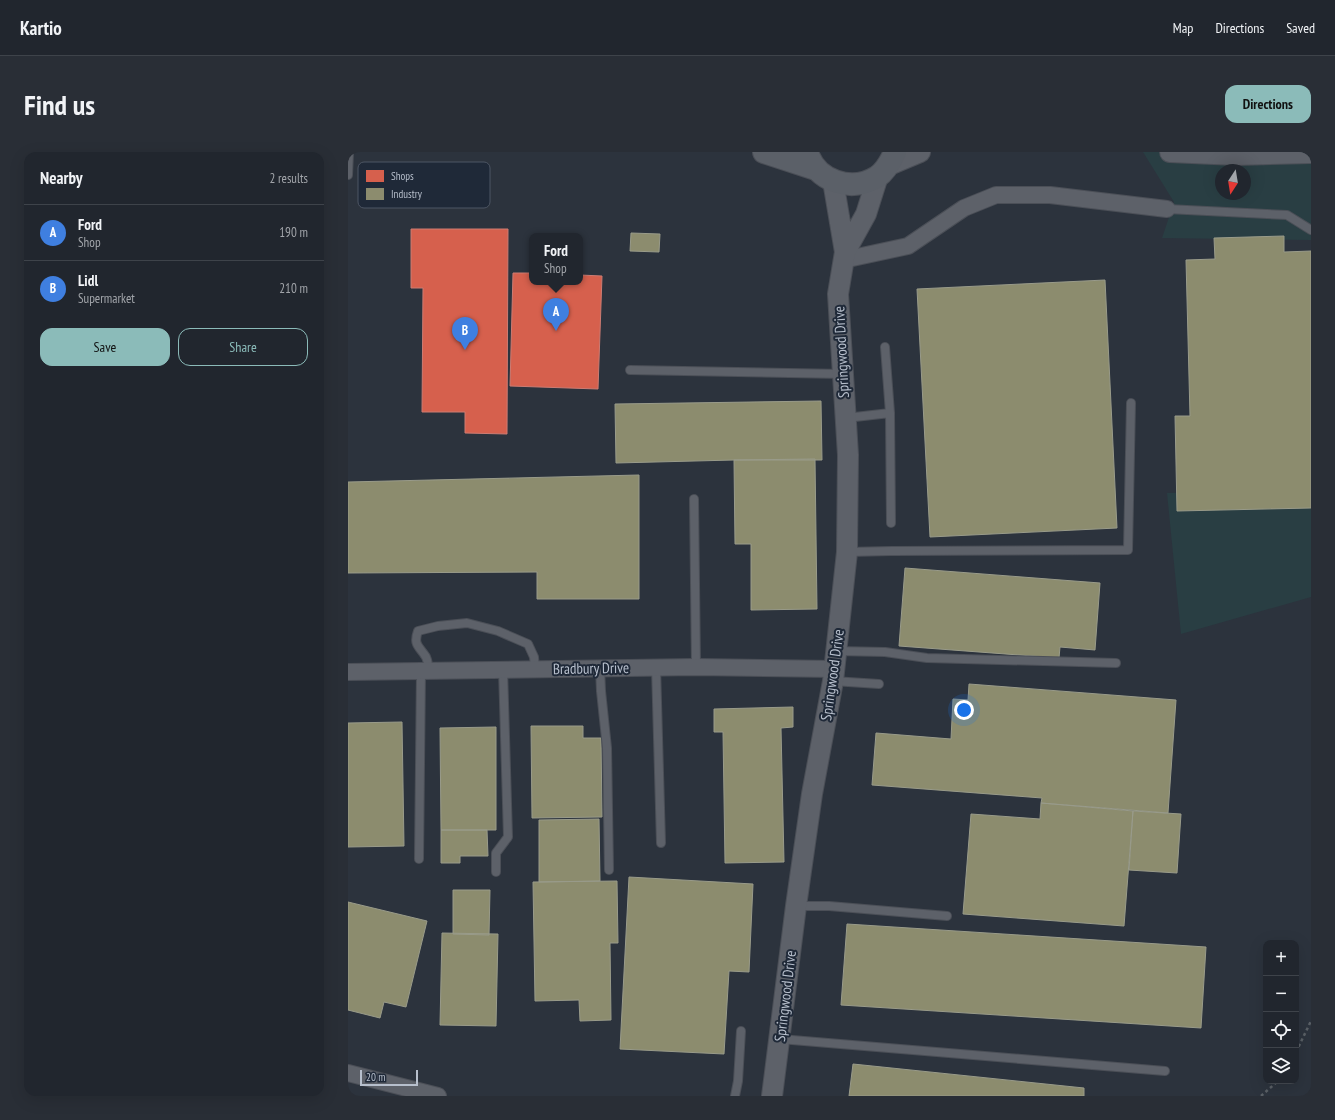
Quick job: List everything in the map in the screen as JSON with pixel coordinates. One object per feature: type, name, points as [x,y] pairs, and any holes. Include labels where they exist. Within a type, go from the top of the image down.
[{"type":"main road","points":[[764,152],[818,168],[847,184],[863,183],[887,164]]},
{"type":"street","points":[[887,164],[920,152]]},
{"type":"street","points":[[1170,152],[1236,154],[1311,153]]},
{"type":"street","name":"Springwood Drive","points":[[772,1096],[812,794],[834,667],[846,552],[848,455],[838,294],[844,256],[866,214],[887,164]]},
{"type":"street","name":"Springwood Drive","points":[[818,168],[844,256]]},
{"type":"street","points":[[844,256],[908,246],[964,208],[996,195],[1050,195],[1167,209]]},
{"type":"street","name":"Bradbury Drive","points":[[348,672],[656,667],[834,667]]},
{"type":"street","points":[[348,1073],[421,1094],[438,1096]]},
{"type":"lane","points":[[348,175],[349,152]]},
{"type":"lane","points":[[1167,209],[1287,215],[1311,230]]},
{"type":"lane","points":[[885,347],[890,413],[891,523]]},
{"type":"lane","points":[[630,370],[843,374]]},
{"type":"lane","points":[[846,552],[891,550],[1128,550],[1131,403]]},
{"type":"lane","points":[[845,418],[890,413]]},
{"type":"lane","points":[[694,499],[696,667]]},
{"type":"lane","points":[[419,859],[425,670],[427,658],[419,649],[415,639],[418,631],[438,626],[467,623],[498,630],[528,644],[534,656],[536,669]]},
{"type":"lane","points":[[834,667],[884,652],[927,658],[1116,663]]},
{"type":"lane","points":[[656,667],[661,843]]},
{"type":"lane","points":[[834,667],[879,684]]},
{"type":"lane","points":[[600,668],[601,691],[608,748],[609,870]]},
{"type":"lane","points":[[496,872],[496,854],[508,837],[503,669]]},
{"type":"lane","points":[[796,906],[829,906],[947,916]]},
{"type":"lane","points":[[735,1096],[738,1081],[741,1031]]},
{"type":"lane","points":[[779,1039],[1164,1071]]},
{"type":"path","points":[[1298,1048],[1311,1021]]},
{"type":"path","points":[[1261,1096],[1275,1084]]},
{"type":"green space","points":[[1143,152],[1311,152],[1311,240],[1162,238],[1174,202]]},
{"type":"green space","points":[[1311,490],[1311,597],[1181,634],[1167,493]]},
{"type":"building: Shops","points":[[411,229],[508,229],[507,434],[465,433],[465,412],[422,412],[423,288],[411,288]]},
{"type":"building: Shops","points":[[513,273],[529,273],[529,285],[583,285],[583,275],[602,276],[598,389],[510,386]]},
{"type":"building: Industry","points":[[631,233],[660,234],[659,252],[630,251]]},
{"type":"building: Industry","points":[[1284,236],[1284,252],[1311,251],[1311,508],[1177,511],[1175,416],[1190,416],[1186,260],[1215,259],[1214,238]]},
{"type":"building: Industry","points":[[1105,280],[1117,528],[930,537],[917,289]]},
{"type":"building: Industry","points":[[821,401],[822,460],[734,460],[616,463],[615,404]]},
{"type":"building: Industry","points":[[815,459],[817,609],[751,610],[751,544],[735,544],[734,460]]},
{"type":"building: Industry","points":[[639,475],[639,599],[537,599],[537,572],[348,573],[348,482]]},
{"type":"building: Industry","points":[[905,568],[1100,583],[1095,650],[1060,647],[1059,658],[899,646]]},
{"type":"building: Industry","points":[[969,684],[1176,700],[1168,813],[1041,803],[1042,798],[872,785],[876,733],[951,739],[953,699],[968,700]]},
{"type":"building: Industry","points":[[793,707],[793,727],[781,728],[784,862],[725,863],[723,732],[714,732],[714,709]]},
{"type":"building: Industry","points":[[402,722],[404,846],[348,847],[348,723]]},
{"type":"building: Industry","points":[[531,726],[583,726],[583,738],[601,738],[602,817],[532,818]]},
{"type":"building: Industry","points":[[496,727],[496,830],[441,830],[440,728]]},
{"type":"building: Industry","points":[[1041,803],[1133,811],[1124,926],[963,914],[971,814],[1040,819]]},
{"type":"building: Industry","points":[[1133,811],[1181,814],[1177,873],[1129,870]]},
{"type":"building: Industry","points":[[599,819],[600,881],[539,882],[539,820]]},
{"type":"building: Industry","points":[[441,830],[487,830],[488,856],[460,856],[460,863],[441,863]]},
{"type":"building: Industry","points":[[629,877],[753,884],[749,972],[729,971],[724,1054],[620,1049]]},
{"type":"building: Industry","points":[[617,881],[618,943],[610,943],[611,1020],[580,1021],[579,1000],[535,1001],[533,882]]},
{"type":"building: Industry","points":[[453,890],[490,890],[489,935],[453,934]]},
{"type":"building: Industry","points":[[348,902],[427,921],[406,1007],[384,1002],[380,1018],[348,1010]]},
{"type":"building: Industry","points":[[847,924],[1206,947],[1201,1028],[841,1005]]},
{"type":"building: Industry","points":[[442,933],[498,934],[496,1026],[440,1025]]},
{"type":"building: Industry","points":[[853,1064],[1084,1088],[1084,1096],[849,1096]]},
{"type":"place","name":"Ford","points":[[556,331]]},
{"type":"place","name":"Lidl","points":[[465,350]]}]
